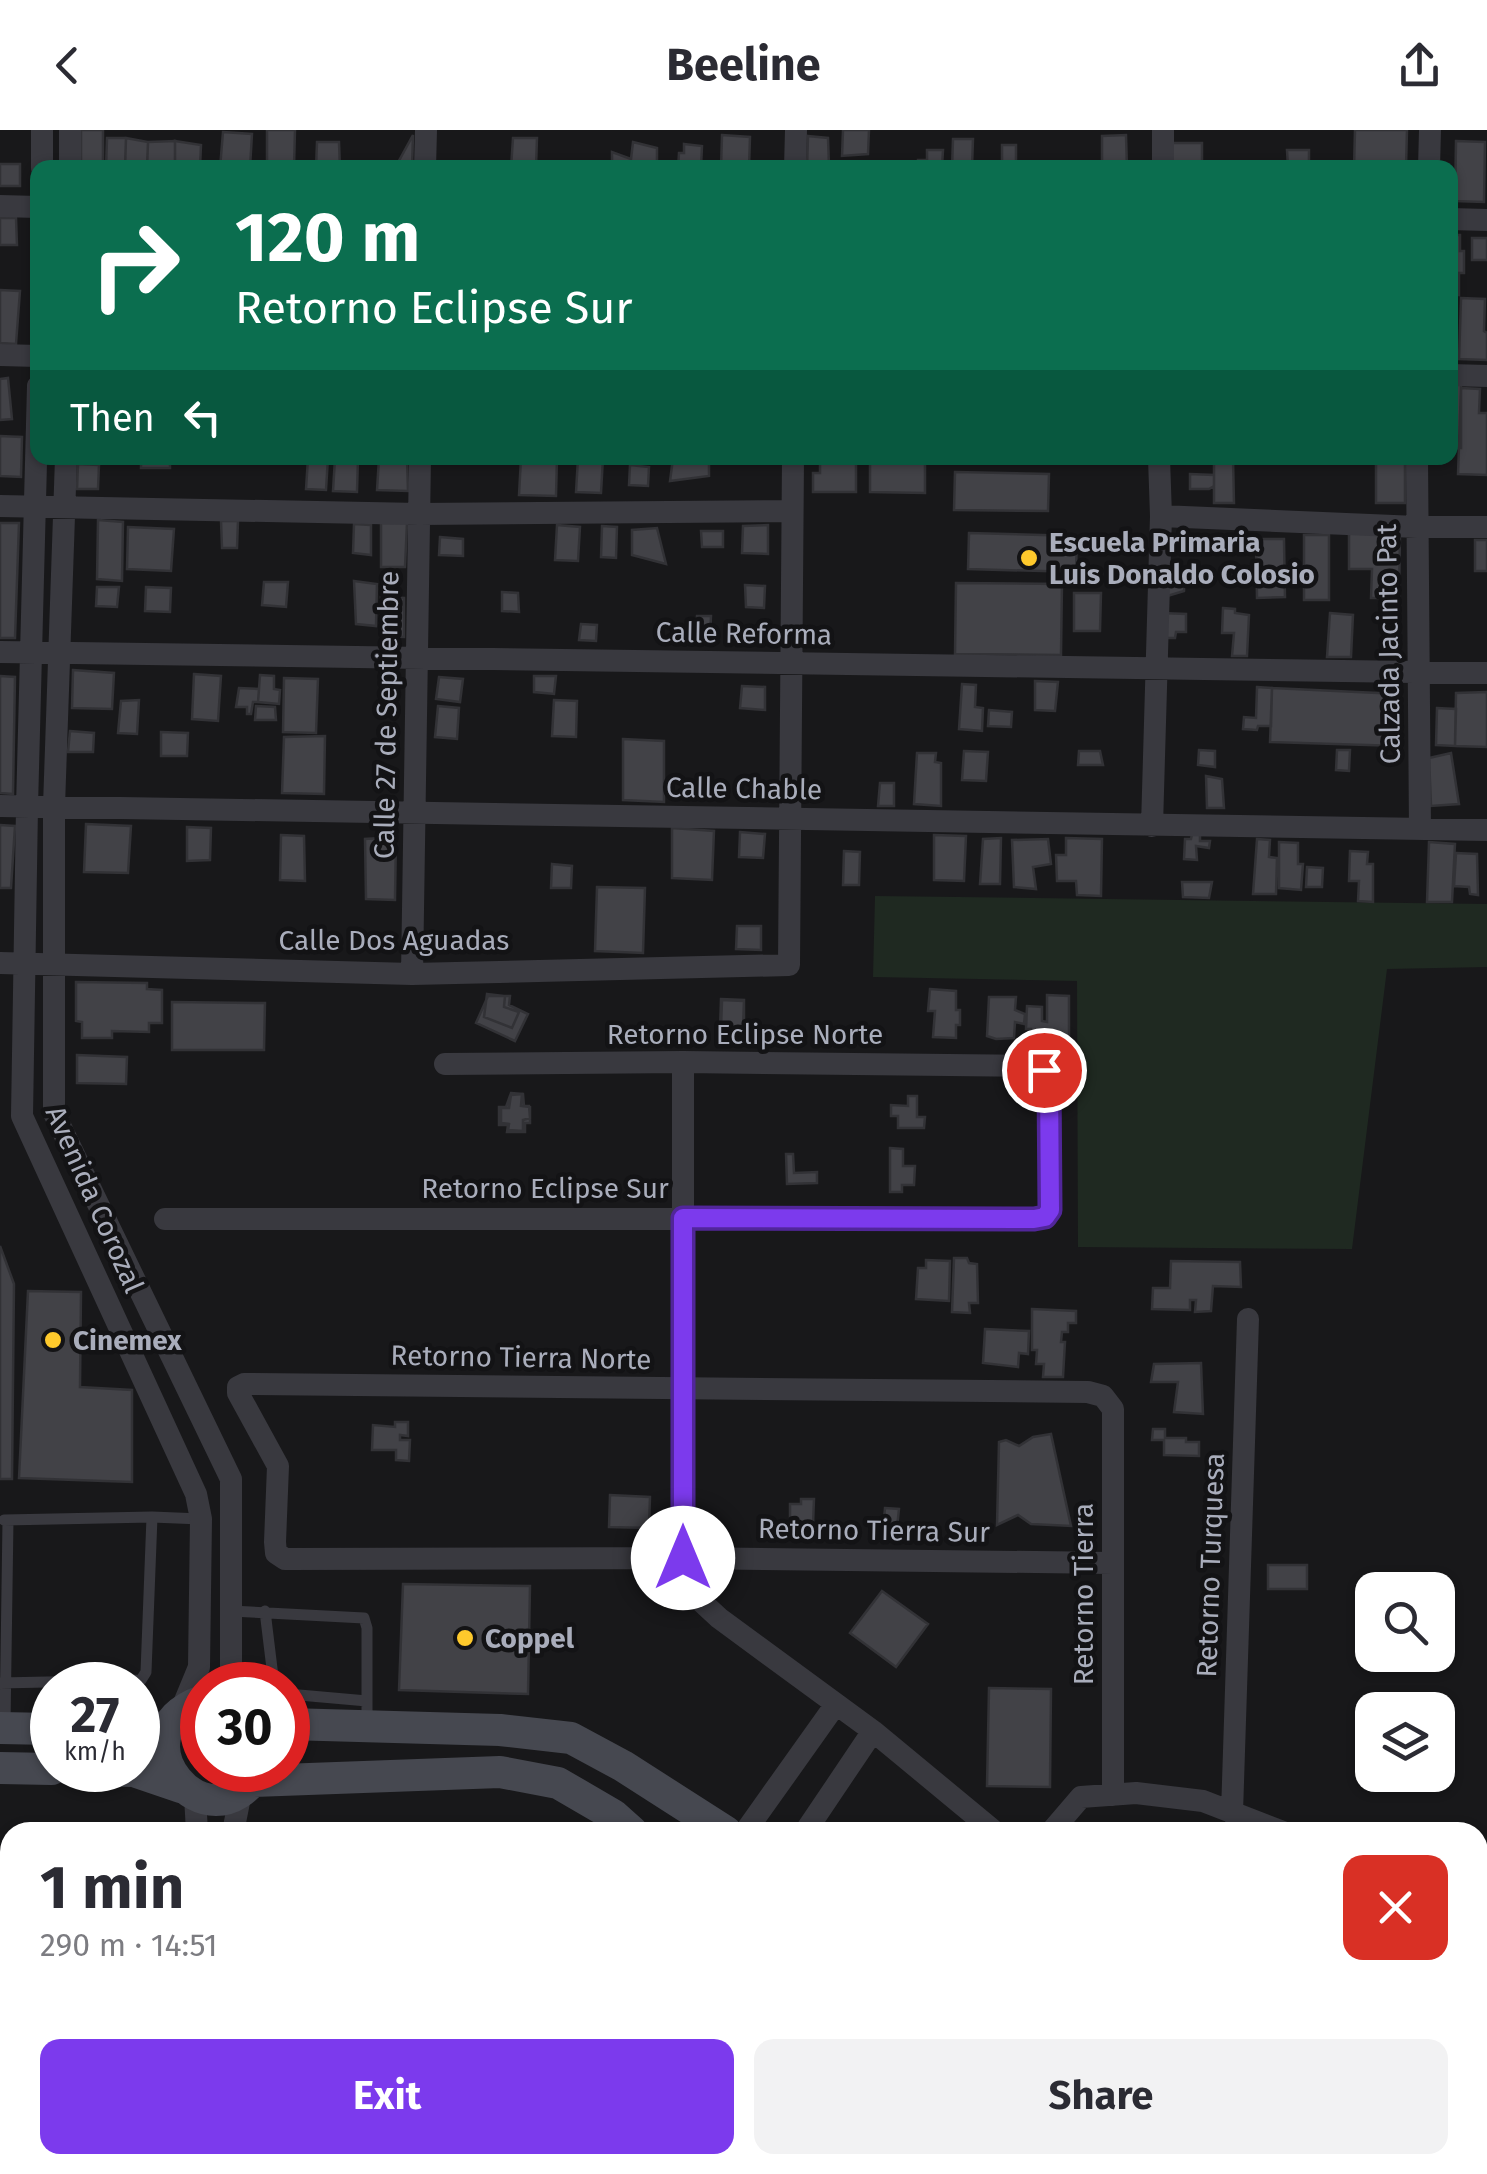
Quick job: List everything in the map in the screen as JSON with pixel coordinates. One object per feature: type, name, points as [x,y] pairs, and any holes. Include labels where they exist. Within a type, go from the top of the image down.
[{"type":"street","points":[[42,130],[42,160]]},
{"type":"street","points":[[70,130],[70,160]]},
{"type":"street","points":[[425,160],[426,130]]},
{"type":"street","points":[[796,130],[796,160]]},
{"type":"street","points":[[1163,130],[1163,160]]},
{"type":"street","points":[[1429,160],[1430,130]]},
{"type":"street","points":[[0,206],[30,207]]},
{"type":"street","points":[[1458,219],[1487,220]]},
{"type":"street","points":[[0,355],[30,356]]},
{"type":"street","points":[[1458,375],[1487,376]]},
{"type":"street","name":"Avenida Corozal","points":[[37,465],[27,807],[12,963],[11,1116],[196,1494],[201,1520],[199,1666],[173,1717]]},
{"type":"street","name":"Avenida Corozal","points":[[66,465],[54,806],[54,1113],[231,1479],[231,1662]]},
{"type":"street","name":"Calle 27 de Septiembre","points":[[412,974],[420,465]]},
{"type":"street","points":[[791,818],[793,465]]},
{"type":"street","points":[[1152,826],[1160,465]]},
{"type":"street","name":"Calzada Jacinto Pat","points":[[1417,465],[1420,829]]},
{"type":"street","points":[[0,506],[420,514],[792,510]]},
{"type":"street","points":[[1161,516],[1416,528],[1487,527]]},
{"type":"street","name":"Calle Reforma","points":[[0,652],[1487,673]]},
{"type":"street","name":"Calle Chable","points":[[0,806],[1487,830]]},
{"type":"street","name":"Calle Dos Aguadas","points":[[12,963],[412,974],[788,966],[791,818]]},
{"type":"street","points":[[683,1062],[683,1577],[691,1592],[720,1618],[873,1731],[983,1822]]},
{"type":"street","name":"Retorno Eclipse Norte","points":[[444,1064],[1036,1066],[1044,1070],[1049,1080],[1050,1210],[1045,1217]]},
{"type":"street","points":[[11,1116],[54,1113]]},
{"type":"street","name":"Retorno Eclipse Sur","points":[[165,1219],[1045,1217]]},
{"type":"street","name":"Retorno Turquesa","points":[[1232,1812],[1248,1319]]},
{"type":"street","name":"Retorno Tierra Norte","points":[[276,1552],[278,1466],[238,1393],[238,1386],[244,1384],[1088,1392],[1104,1396]]},
{"type":"street","name":"Retorno Tierra","points":[[1104,1396],[1113,1409],[1113,1795]]},
{"type":"street","name":"Retorno Tierra Sur","points":[[276,1552],[285,1559],[1113,1563]]},
{"type":"street","points":[[750,1822],[836,1704]]},
{"type":"street","points":[[310,1721],[367,1714],[571,1738],[624,1766],[710,1822]]},
{"type":"street","points":[[173,1717],[165,1742],[165,1759],[180,1783]]},
{"type":"street","points":[[30,1728],[3,1728],[1,1768],[30,1769]]},
{"type":"street","points":[[812,1822],[873,1731]]},
{"type":"street","points":[[310,1779],[500,1772],[558,1784],[621,1822]]},
{"type":"street","points":[[188,1792],[195,1822]]},
{"type":"street","points":[[191,1792],[211,1800],[227,1798],[236,1792]]},
{"type":"street","points":[[237,1822],[248,1792]]},
{"type":"street","points":[[1059,1822],[1081,1796],[1136,1793],[1203,1801],[1257,1822]]},
{"type":"lane","points":[[3,1682],[141,1680],[146,1672],[152,1517]]},
{"type":"lane","points":[[3,1728],[4,1520],[201,1520]]},
{"type":"lane","points":[[231,1611],[364,1618],[367,1714],[310,1700]]},
{"type":"lane","points":[[265,1611],[271,1662]]},
{"type":"shaded area","points":[[875,896],[1487,904],[1487,967],[1387,969],[1352,1249],[1078,1247],[1077,981],[873,977]]},
{"type":"building","points":[[81,130],[103,130],[103,160],[81,160]]},
{"type":"building","points":[[267,130],[295,130],[294,160],[267,160]]},
{"type":"building","points":[[843,130],[869,130],[868,154],[842,156]]},
{"type":"building","points":[[1355,130],[1407,130],[1406,160],[1354,160]]},
{"type":"building","points":[[223,132],[252,134],[250,160],[221,160]]},
{"type":"building","points":[[413,135],[412,160],[399,160]]},
{"type":"building","points":[[722,135],[750,137],[749,160],[721,160]]},
{"type":"building","points":[[1126,135],[1127,160],[1102,160],[1102,136]]},
{"type":"building","points":[[808,136],[828,138],[829,160],[807,160]]},
{"type":"building","points":[[107,138],[126,138],[125,160],[106,160]]},
{"type":"building","points":[[126,138],[148,142],[147,160],[125,160]]},
{"type":"building","points":[[513,138],[537,138],[536,160],[512,160]]},
{"type":"building","points":[[953,139],[973,139],[972,160],[952,160]]},
{"type":"building","points":[[175,141],[175,160],[147,160],[148,142]]},
{"type":"building","points":[[175,141],[201,145],[200,160],[175,160]]},
{"type":"building","points":[[1456,141],[1485,142],[1484,202],[1458,201]]},
{"type":"building","points":[[317,142],[339,142],[340,160],[316,160]]},
{"type":"building","points":[[633,142],[657,148],[657,160],[612,160],[612,152],[631,159]]},
{"type":"building","points":[[1170,143],[1202,143],[1202,160],[1170,160]]},
{"type":"building","points":[[684,144],[702,146],[701,160],[679,160],[679,153],[684,153]]},
{"type":"building","points":[[1002,145],[1016,145],[1016,160],[1002,160]]},
{"type":"building","points":[[927,150],[943,150],[942,160],[927,160]]},
{"type":"building","points":[[1287,150],[1309,150],[1309,160],[1288,160]]},
{"type":"building","points":[[0,164],[20,164],[20,186],[0,186]]},
{"type":"building","points":[[0,218],[16,218],[17,245],[0,245]]},
{"type":"building","points":[[1458,235],[1460,235],[1464,273],[1459,273],[1459,295]]},
{"type":"building","points":[[1472,238],[1487,238],[1487,260],[1472,260]]},
{"type":"building","points":[[0,290],[20,291],[16,344],[0,343]]},
{"type":"building","points":[[1461,298],[1485,299],[1487,360],[1459,359]]},
{"type":"building","points":[[8,378],[12,419],[0,420],[0,379]]},
{"type":"building","points":[[1458,382],[1461,382],[1458,448]]},
{"type":"building","points":[[1461,388],[1480,389],[1479,413],[1487,413],[1487,475],[1458,474]]},
{"type":"building","points":[[0,436],[22,437],[21,477],[0,476]]},
{"type":"building","points":[[78,465],[99,465],[98,489],[77,489]]},
{"type":"building","points":[[141,465],[170,465],[170,468]]},
{"type":"building","points":[[308,465],[328,465],[326,490],[306,489]]},
{"type":"building","points":[[335,465],[358,465],[357,492],[333,491]]},
{"type":"building","points":[[379,465],[407,465],[408,491],[377,490]]},
{"type":"building","points":[[521,465],[557,465],[556,496],[519,495]]},
{"type":"building","points":[[578,465],[603,465],[601,493],[576,492]]},
{"type":"building","points":[[630,465],[649,467],[648,486],[629,485]]},
{"type":"building","points":[[672,465],[709,465],[709,476],[670,481]]},
{"type":"building","points":[[820,465],[856,465],[856,492],[813,492],[813,473],[820,473]]},
{"type":"building","points":[[870,465],[925,465],[925,493],[870,492]]},
{"type":"building","points":[[1214,465],[1233,465],[1234,503],[1214,503]]},
{"type":"building","points":[[1376,465],[1405,465],[1405,503],[1376,503]]},
{"type":"building","points":[[955,472],[1049,474],[1048,511],[954,510]]},
{"type":"building","points":[[1190,474],[1214,475],[1214,486],[1190,489]]},
{"type":"building","points":[[98,520],[123,522],[122,581],[97,579]]},
{"type":"building","points":[[221,521],[238,521],[237,548],[222,548]]},
{"type":"building","points":[[0,523],[19,523],[15,638],[0,638]]},
{"type":"building","points":[[381,523],[407,523],[405,567],[381,567]]},
{"type":"building","points":[[354,524],[371,525],[371,555],[353,553]]},
{"type":"building","points":[[557,525],[580,527],[578,561],[555,560]]},
{"type":"building","points":[[768,525],[768,554],[742,553],[743,526]]},
{"type":"building","points":[[602,526],[617,527],[616,558],[601,557]]},
{"type":"building","points":[[128,527],[174,529],[171,571],[127,569]]},
{"type":"building","points":[[657,528],[666,564],[632,555],[632,530]]},
{"type":"building","points":[[701,531],[723,531],[723,547],[702,547]]},
{"type":"building","points":[[969,533],[1077,536],[1076,572],[968,569]]},
{"type":"building","points":[[1349,533],[1400,534],[1399,598],[1371,598],[1372,569],[1349,569]]},
{"type":"building","points":[[1304,535],[1329,535],[1329,600],[1304,600]]},
{"type":"building","points":[[440,537],[463,539],[463,556],[439,555]]},
{"type":"building","points":[[1256,539],[1284,539],[1285,597],[1257,598]]},
{"type":"building","points":[[1475,540],[1487,540],[1487,571],[1475,571]]},
{"type":"building","points":[[1165,573],[1185,574],[1184,591],[1164,597]]},
{"type":"building","points":[[354,581],[377,584],[376,626],[356,624]]},
{"type":"building","points":[[264,582],[288,582],[286,607],[262,605]]},
{"type":"building","points":[[956,583],[1062,584],[1061,655],[955,654]]},
{"type":"building","points":[[745,585],[765,586],[764,608],[746,607]]},
{"type":"building","points":[[97,587],[119,587],[117,607],[96,606]]},
{"type":"building","points":[[146,587],[171,588],[170,612],[145,611]]},
{"type":"building","points":[[502,592],[518,593],[519,612],[502,611]]},
{"type":"building","points":[[1074,593],[1101,593],[1100,631],[1074,631]]},
{"type":"building","points":[[381,597],[404,598],[404,637],[381,636]]},
{"type":"building","points":[[1223,608],[1249,615],[1247,656],[1232,656],[1234,633],[1222,633]]},
{"type":"building","points":[[1162,613],[1186,614],[1186,632],[1176,632],[1175,638],[1161,638]]},
{"type":"building","points":[[1330,613],[1353,615],[1351,657],[1327,657]]},
{"type":"building","points":[[697,616],[711,616],[710,638],[696,637]]},
{"type":"building","points":[[581,624],[597,625],[596,641],[579,640]]},
{"type":"building","points":[[73,670],[114,673],[112,709],[72,708]]},
{"type":"building","points":[[194,674],[221,676],[218,721],[192,719]]},
{"type":"building","points":[[260,675],[274,676],[274,689],[280,690],[279,704],[258,702]]},
{"type":"building","points":[[0,676],[15,677],[13,794],[0,793]]},
{"type":"building","points":[[534,676],[556,676],[554,694],[534,692]]},
{"type":"building","points":[[439,677],[463,679],[460,702],[436,699]]},
{"type":"building","points":[[284,678],[318,679],[316,733],[283,732]]},
{"type":"building","points":[[1035,681],[1058,682],[1055,711],[1035,710]]},
{"type":"building","points":[[962,684],[976,685],[975,707],[983,708],[982,731],[959,729]]},
{"type":"building","points":[[742,686],[765,687],[765,710],[740,708]]},
{"type":"building","points":[[1257,687],[1272,688],[1271,726],[1243,729],[1244,717],[1256,718]]},
{"type":"building","points":[[239,688],[259,689],[258,702],[253,702],[251,714],[247,714],[247,707],[236,707]]},
{"type":"building","points":[[1272,688],[1399,694],[1399,746],[1270,742]]},
{"type":"building","points":[[1487,692],[1487,747],[1455,746],[1456,693]]},
{"type":"building","points":[[139,700],[137,734],[118,733],[121,701]]},
{"type":"building","points":[[554,700],[577,701],[576,737],[552,736]]},
{"type":"building","points":[[256,706],[275,707],[276,720],[255,720]]},
{"type":"building","points":[[438,706],[459,708],[457,739],[435,737]]},
{"type":"building","points":[[1437,708],[1456,709],[1455,746],[1436,745]]},
{"type":"building","points":[[989,710],[1012,712],[1011,727],[988,726]]},
{"type":"building","points":[[70,731],[94,733],[93,752],[68,752]]},
{"type":"building","points":[[161,732],[188,733],[187,756],[161,756]]},
{"type":"building","points":[[325,736],[324,794],[282,793],[284,737]]},
{"type":"building","points":[[623,739],[664,741],[664,802],[623,800]]},
{"type":"building","points":[[1199,750],[1215,751],[1215,767],[1198,765]]},
{"type":"building","points":[[1337,750],[1350,750],[1349,771],[1336,770]]},
{"type":"building","points":[[964,751],[988,752],[986,781],[962,780]]},
{"type":"building","points":[[1079,751],[1100,751],[1103,765],[1078,765]]},
{"type":"building","points":[[917,753],[936,753],[935,762],[941,763],[941,806],[914,804]]},
{"type":"building","points":[[1451,753],[1459,804],[1431,806],[1429,758]]},
{"type":"building","points":[[1206,776],[1222,779],[1224,808],[1207,808]]},
{"type":"building","points":[[880,783],[894,783],[894,806],[878,806]]},
{"type":"building","points":[[86,824],[131,826],[128,873],[84,872]]},
{"type":"building","points":[[0,825],[15,826],[11,888],[0,888]]},
{"type":"building","points":[[187,827],[211,828],[210,860],[187,861]]},
{"type":"building","points":[[672,828],[714,831],[712,880],[672,878]]},
{"type":"building","points":[[740,832],[765,834],[763,858],[739,857]]},
{"type":"building","points":[[1192,834],[1200,834],[1200,841],[1210,841],[1209,848],[1196,846],[1197,860],[1184,859],[1185,839],[1191,839]]},
{"type":"building","points":[[281,835],[304,836],[305,881],[280,880]]},
{"type":"building","points":[[934,835],[966,836],[964,881],[934,880]]},
{"type":"building","points":[[396,837],[395,900],[366,899],[365,839]]},
{"type":"building","points":[[1001,838],[1000,884],[980,884],[983,839]]},
{"type":"building","points":[[1066,838],[1102,839],[1101,896],[1077,895],[1076,881],[1057,881],[1056,855],[1066,855]]},
{"type":"building","points":[[1048,839],[1051,864],[1033,867],[1036,889],[1014,887],[1012,840]]},
{"type":"building","points":[[1257,839],[1270,840],[1269,857],[1277,858],[1276,894],[1253,894]]},
{"type":"building","points":[[1279,842],[1298,843],[1298,864],[1303,864],[1301,890],[1279,888]]},
{"type":"building","points":[[1429,842],[1455,844],[1452,902],[1427,902]]},
{"type":"building","points":[[844,851],[860,852],[859,885],[843,885]]},
{"type":"building","points":[[1350,851],[1368,852],[1367,864],[1373,864],[1373,902],[1358,901],[1359,881],[1349,881]]},
{"type":"building","points":[[1456,853],[1477,854],[1478,895],[1470,894],[1469,887],[1454,886]]},
{"type":"building","points":[[552,864],[572,866],[571,888],[551,888]]},
{"type":"building","points":[[1307,867],[1323,868],[1322,887],[1306,887]]},
{"type":"building","points":[[1182,882],[1212,882],[1209,898],[1183,897]]},
{"type":"building","points":[[597,887],[645,888],[643,953],[595,951]]},
{"type":"building","points":[[737,926],[761,926],[761,950],[736,949]]},
{"type":"building","points":[[76,982],[147,983],[147,989],[162,990],[162,1023],[149,1023],[149,1032],[112,1031],[112,1038],[82,1038],[82,1022],[76,1021]]},
{"type":"building","points":[[930,989],[956,991],[960,1025],[956,1025],[956,1038],[933,1037],[935,1011],[928,1011]]},
{"type":"building","points":[[487,994],[505,996],[504,1007],[519,1012],[512,1028],[484,1017]]},
{"type":"building","points":[[1047,995],[1069,996],[1069,1039],[1048,1038],[1047,1030],[1043,1030],[1042,1037],[1030,1037],[1031,1029],[1026,1029],[1027,1006],[1042,1007],[1042,1021],[1047,1022]]},
{"type":"building","points":[[488,996],[510,996],[509,1005],[528,1014],[515,1041],[476,1023]]},
{"type":"building","points":[[989,997],[1016,997],[1015,1010],[1025,1014],[1024,1024],[1015,1022],[1014,1038],[987,1036]]},
{"type":"building","points":[[721,999],[744,1000],[743,1030],[720,1029]]},
{"type":"building","points":[[722,1000],[744,1001],[744,1029],[721,1028]]},
{"type":"building","points":[[172,1002],[265,1003],[264,1050],[172,1050]]},
{"type":"building","points":[[77,1055],[127,1057],[126,1084],[77,1083]]},
{"type":"building","points":[[511,1093],[522,1094],[521,1106],[530,1107],[530,1123],[525,1123],[525,1132],[507,1132],[508,1125],[499,1125],[499,1107],[506,1107]]},
{"type":"building","points":[[523,1094],[530,1118],[523,1120],[523,1131],[508,1130],[509,1124],[501,1123],[501,1108],[509,1108],[511,1095]]},
{"type":"building","points":[[908,1096],[917,1096],[917,1117],[925,1117],[924,1128],[898,1128],[898,1116],[891,1116],[891,1105],[908,1106]]},
{"type":"building","points":[[890,1148],[903,1149],[903,1166],[915,1166],[914,1185],[902,1185],[902,1192],[890,1192]]},
{"type":"building","points":[[786,1154],[793,1154],[794,1173],[817,1172],[817,1183],[787,1184]]},
{"type":"building","points":[[0,1246],[14,1284],[12,1479],[0,1479]]},
{"type":"building","points":[[954,1258],[967,1258],[969,1263],[977,1264],[978,1303],[969,1303],[970,1313],[952,1312]]},
{"type":"building","points":[[926,1260],[950,1261],[949,1301],[916,1299],[918,1268],[926,1268]]},
{"type":"building","points":[[1171,1261],[1240,1262],[1241,1287],[1213,1286],[1211,1311],[1195,1312],[1196,1300],[1190,1300],[1190,1310],[1152,1309],[1153,1288],[1170,1288]]},
{"type":"building","name":"Cinemex","points":[[28,1291],[81,1292],[80,1387],[132,1390],[132,1482],[19,1478]]},
{"type":"building","points":[[1032,1309],[1076,1311],[1076,1323],[1068,1323],[1068,1332],[1062,1332],[1063,1377],[1043,1377],[1044,1364],[1036,1364]]},
{"type":"building","points":[[985,1329],[1029,1331],[1028,1354],[1019,1353],[1018,1367],[983,1363]]},
{"type":"building","points":[[1201,1363],[1203,1414],[1174,1412],[1178,1382],[1151,1382],[1154,1364]]},
{"type":"building","points":[[395,1422],[408,1422],[408,1436],[400,1435],[400,1440],[410,1440],[409,1461],[396,1460],[396,1450],[372,1450],[373,1425],[395,1427]]},
{"type":"building","points":[[1153,1429],[1165,1429],[1165,1438],[1199,1442],[1199,1456],[1164,1455],[1164,1440],[1152,1440]]},
{"type":"building","points":[[1051,1434],[1071,1526],[1031,1524],[1018,1515],[997,1525],[999,1442],[1006,1440],[1019,1446],[1033,1437]]},
{"type":"building","points":[[610,1495],[650,1497],[649,1528],[609,1527]]},
{"type":"building","points":[[801,1499],[814,1499],[813,1525],[790,1525],[790,1504],[801,1504]]},
{"type":"building","points":[[885,1508],[899,1509],[897,1528],[873,1527],[874,1518],[884,1519]]},
{"type":"building","points":[[1268,1565],[1307,1565],[1307,1589],[1268,1589]]},
{"type":"building","name":"Coppel","points":[[403,1584],[530,1586],[528,1694],[399,1690]]},
{"type":"building","points":[[882,1591],[928,1624],[896,1667],[850,1633]]},
{"type":"building","points":[[989,1688],[1051,1689],[1050,1787],[987,1786]]},
{"type":"place","name":"Escuela Primaria Luis Donaldo Colosio","points":[[1029,558]]},
{"type":"place","name":"Cinemex","points":[[53,1340]]},
{"type":"place","name":"Coppel","points":[[465,1638]]},
{"type":"route","points":[[683,1558],[683,1218],[1045,1217],[1050,1210],[1050,1177],[1049,1080],[1044,1070]]}]
